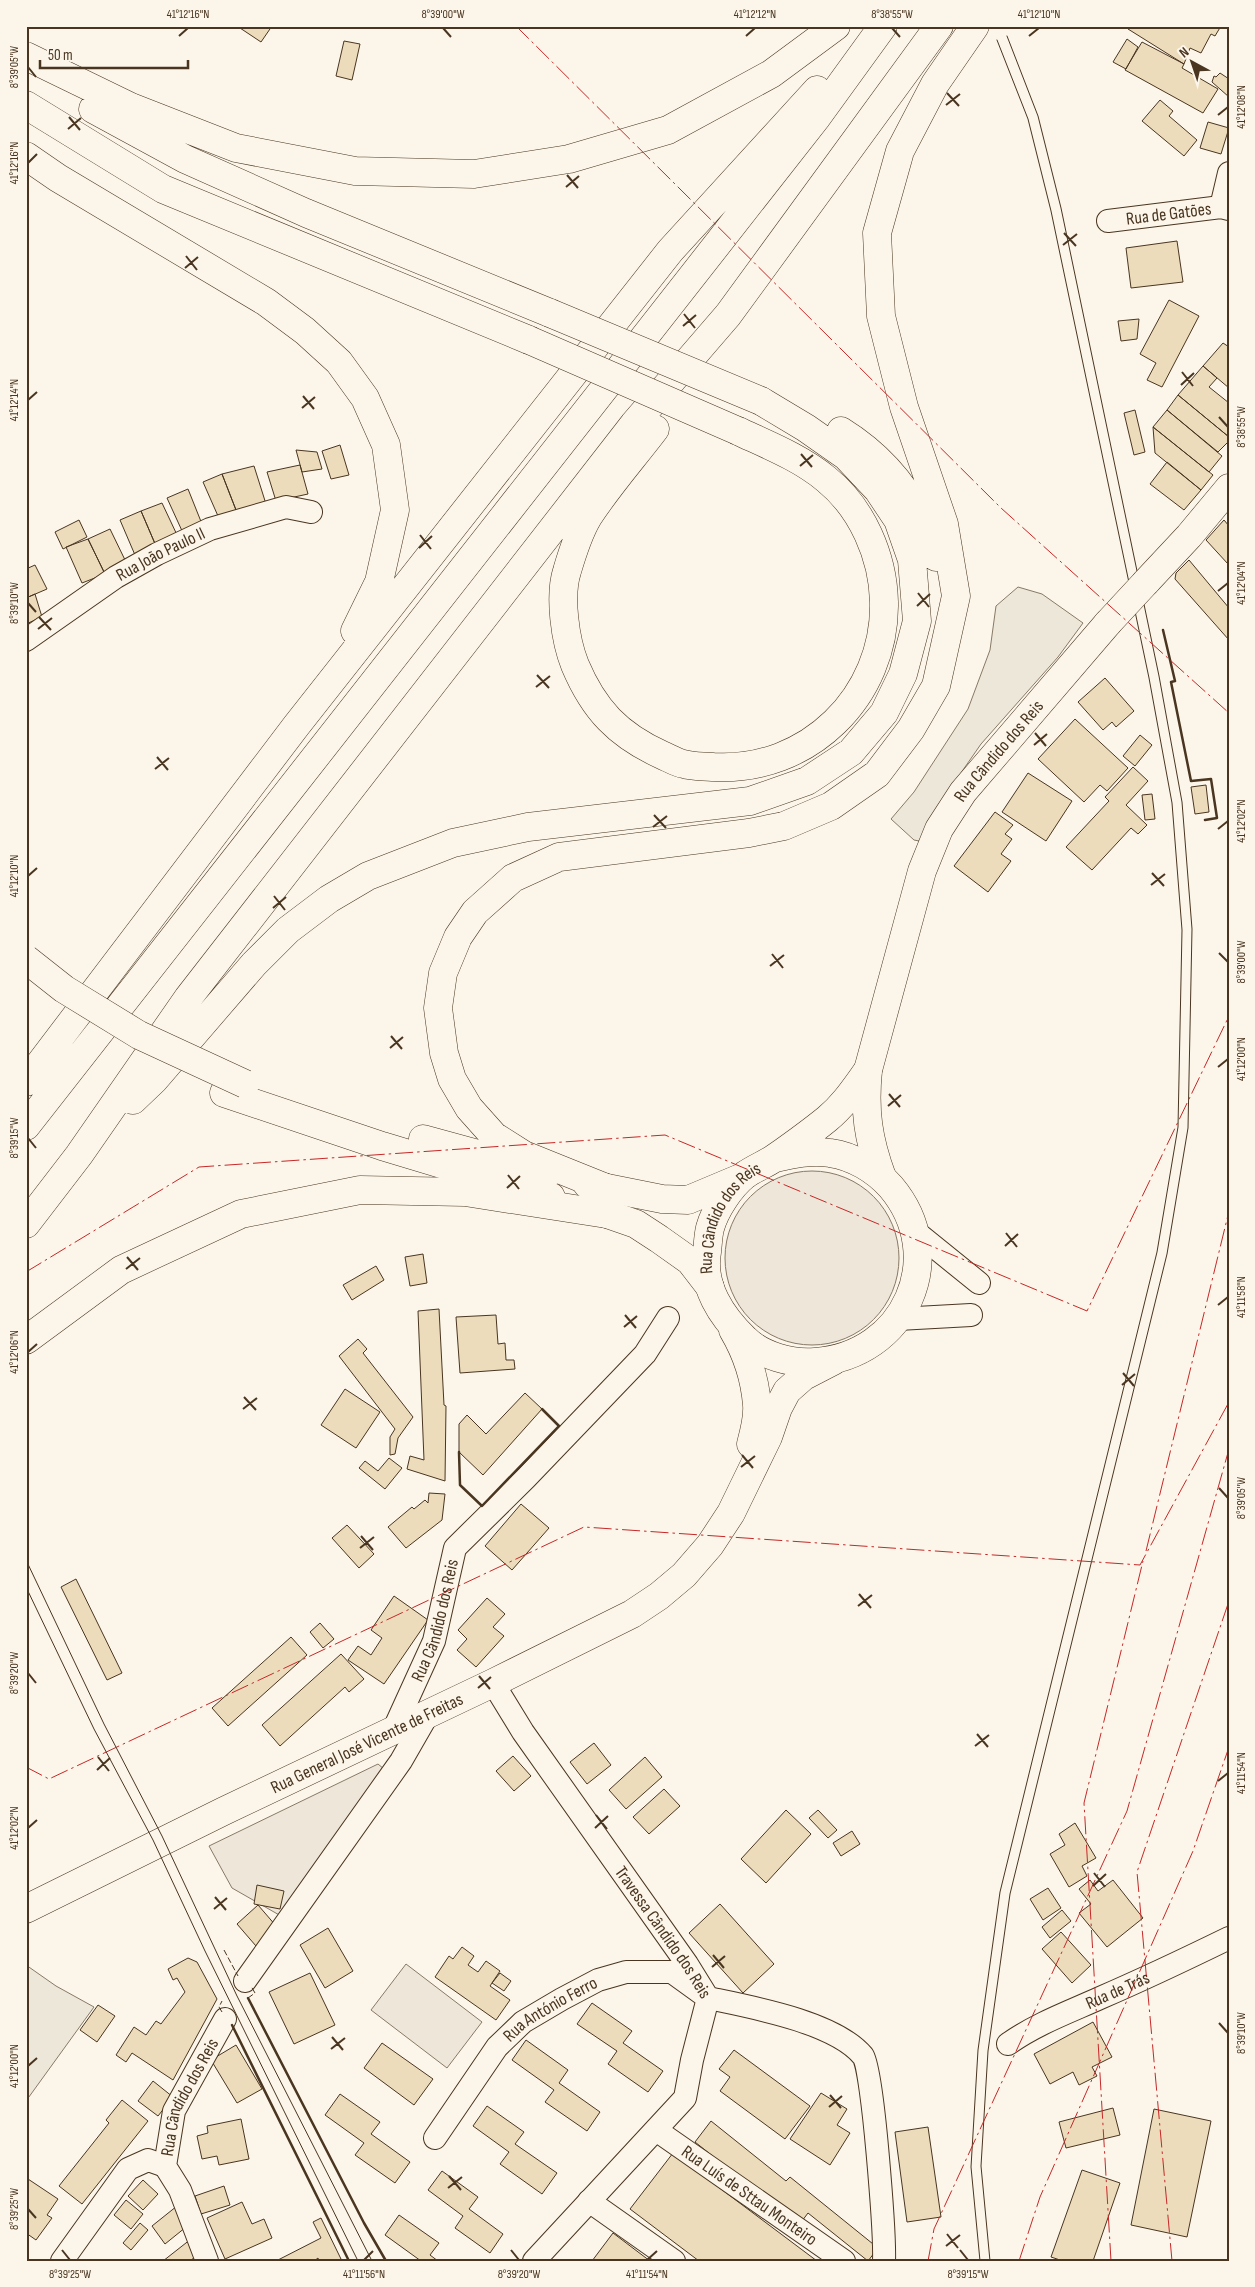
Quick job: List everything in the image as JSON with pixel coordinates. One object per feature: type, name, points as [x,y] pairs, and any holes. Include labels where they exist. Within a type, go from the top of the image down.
[{"type":"main road","points":[[26,56],[131,108],[236,148],[355,171],[474,174],[569,159],[668,130],[771,74],[836,26]]},
{"type":"main road","points":[[26,1082],[60,1034],[296,726],[670,251],[875,26]]},
{"type":"main road","points":[[26,1126],[811,125],[884,26]]},
{"type":"main road","points":[[26,106],[163,189],[529,340],[738,431],[788,454],[827,479],[853,509],[872,541],[884,586],[884,624],[875,664],[856,700],[823,735],[778,760],[733,768],[684,764],[644,747],[608,721],[584,688],[570,651],[564,616],[566,573],[587,518],[656,427],[728,315],[939,26]]},
{"type":"main road","points":[[710,1287],[690,1262],[636,1224],[612,1202],[524,1155],[494,1136],[469,1108],[452,1079],[444,1053],[438,1008],[443,973],[458,937],[474,912],[513,878],[559,858],[749,833],[784,826],[831,806],[877,774],[911,729],[936,686],[956,596],[944,524],[904,407],[881,316],[877,232],[900,151],[935,84],[975,26]]},
{"type":"main road","points":[[26,65],[69,95],[185,159],[306,213],[761,401],[806,428],[846,456],[878,490],[898,520],[912,560],[917,621],[903,674],[884,713],[851,752],[807,781],[750,801],[528,827],[453,843],[368,876],[329,899],[288,930],[254,964],[154,1080],[79,1155]]},
{"type":"main road","points":[[26,156],[66,183],[266,302],[305,331],[339,362],[365,398],[386,445],[395,510],[379,582],[357,629],[296,726]]},
{"type":"main road","points":[[26,1224],[79,1155],[188,998],[634,424],[728,315]]},
{"type":"main road","points":[[761,401],[811,412],[857,441],[897,479],[916,507],[935,551],[947,633]]},
{"type":"main road","name":"Rua Cândido dos Reis","points":[[882,1177],[868,1134],[865,1099],[868,1070],[922,871],[940,829],[963,792],[1108,623],[1189,536],[1229,488]]},
{"type":"main road","points":[[26,959],[64,989],[139,1035],[234,1088]]},
{"type":"main road","points":[[26,979],[56,1002],[132,1049],[382,1146],[612,1202]]},
{"type":"main road","points":[[26,1050],[60,1034]]},
{"type":"main road","name":"Rua Cândido dos Reis","points":[[775,1158],[803,1152],[831,1153],[858,1161],[882,1177],[903,1202],[916,1232],[918,1262],[912,1292],[898,1319],[880,1338],[858,1353],[833,1361],[803,1363],[775,1357],[749,1343],[728,1322],[717,1305],[710,1287],[706,1257],[710,1226],[724,1199],[744,1176],[775,1158],[826,1120],[844,1103],[868,1070]]},
{"type":"main road","points":[[26,1340],[121,1270],[241,1214],[360,1190],[465,1192],[612,1202],[662,1199],[688,1200],[744,1176]]},
{"type":"main road","points":[[728,1322],[741,1344],[758,1407],[752,1440],[731,1513]]},
{"type":"main road","points":[[731,1513],[768,1438],[778,1408],[787,1391],[804,1376],[833,1361]]},
{"type":"main road","name":"Rua General José Vicente de Freitas","points":[[26,1910],[224,1811],[493,1683],[632,1614],[659,1596],[684,1575],[710,1545],[731,1513]]},
{"type":"street","points":[[1225,208],[1229,173]]},
{"type":"street","name":"Rua de Gatões","points":[[1108,221],[1225,208]]},
{"type":"street","name":"Rua João Paulo II","points":[[26,640],[116,577],[157,554],[210,530],[286,507],[311,512]]},
{"type":"street","points":[[916,1232],[979,1283]]},
{"type":"street","points":[[898,1319],[971,1315]]},
{"type":"street","name":"Rua Cândido dos Reis","points":[[393,1731],[434,1641],[455,1548],[526,1478],[645,1354],[668,1318]]},
{"type":"street","name":"Travessa Cândido dos Reis","points":[[493,1683],[523,1732],[687,1964],[708,1998],[764,2010],[838,2035],[864,2057],[869,2076],[885,2235],[884,2261]]},
{"type":"street","points":[[245,1981],[401,1761],[428,1714]]},
{"type":"street","name":"Rua de Trás","points":[[1008,2044],[1020,2035],[1229,1938]]},
{"type":"street","name":"Rua António Ferro","points":[[435,2138],[497,2047],[523,2022],[598,1980],[626,1972],[672,1972],[708,1998]]},
{"type":"street","points":[[534,2261],[685,2098],[694,2051],[708,1998]]},
{"type":"street","name":"Rua Cândido dos Reis","points":[[207,2261],[180,2190],[165,2166],[174,2111],[225,2019]]},
{"type":"street","name":"Rua Luís de Sttau Monteiro","points":[[656,2130],[844,2261]]},
{"type":"street","points":[[62,2261],[128,2169],[148,2160],[165,2166]]},
{"type":"street","points":[[589,2201],[674,2261]]},
{"type":"shaded area","points":[[1018,587],[1042,594],[1083,623],[1058,657],[981,744],[947,793],[919,841],[914,840],[891,819],[914,792],[968,709],[990,650],[996,606]]},
{"type":"shaded area","points":[[812,1171],[829,1173],[845,1178],[867,1191],[879,1203],[895,1233],[899,1258],[897,1275],[892,1291],[879,1313],[867,1325],[837,1341],[812,1345],[795,1343],[779,1338],[757,1325],[745,1313],[729,1283],[725,1258],[727,1241],[732,1225],[745,1203],[757,1191],[787,1175]]},
{"type":"shaded area","points":[[378,1764],[384,1769],[281,1916],[232,1888],[209,1846]]},
{"type":"shaded area","points":[[406,1964],[482,2022],[447,2068],[371,2010]]},
{"type":"shaded area","points":[[26,1965],[56,1986],[94,2007],[26,2101]]},
{"type":"building","points":[[237,26],[272,26],[261,42]]},
{"type":"building","points":[[1130,26],[1221,26],[1215,36],[1211,34],[1201,53],[1190,48],[1184,64],[1128,29]]},
{"type":"building","points":[[1127,39],[1138,47],[1126,69],[1113,62]]},
{"type":"building","points":[[344,41],[360,44],[352,80],[336,76]]},
{"type":"building","points":[[1142,42],[1184,64],[1182,68],[1218,89],[1203,113],[1125,70]]},
{"type":"building","points":[[1220,73],[1229,79],[1229,97],[1212,82],[1214,76],[1216,77]]},
{"type":"building","points":[[1160,100],[1173,111],[1169,116],[1197,140],[1184,156],[1142,121]]},
{"type":"building","points":[[1208,122],[1229,128],[1221,154],[1200,148]]},
{"type":"building","points":[[1177,241],[1183,282],[1131,288],[1126,248]]},
{"type":"building","points":[[1169,300],[1199,316],[1162,387],[1147,380],[1156,363],[1140,354]]},
{"type":"building","points":[[1139,319],[1137,339],[1121,341],[1118,321]]},
{"type":"building","points":[[1223,343],[1229,347],[1229,388],[1203,366]]},
{"type":"building","points":[[1203,366],[1217,378],[1209,387],[1229,403],[1229,437],[1178,395]]},
{"type":"building","points":[[1178,395],[1229,437],[1229,441],[1218,452],[1167,410]]},
{"type":"building","points":[[1135,410],[1145,452],[1134,455],[1124,413]]},
{"type":"building","points":[[1167,410],[1222,456],[1209,472],[1153,427]]},
{"type":"building","points":[[1153,427],[1213,475],[1201,490],[1155,453]]},
{"type":"building","points":[[340,445],[349,475],[331,479],[322,451]]},
{"type":"building","points":[[296,450],[317,452],[322,469],[302,472]]},
{"type":"building","points":[[1167,462],[1201,490],[1184,510],[1150,484]]},
{"type":"building","points":[[300,465],[308,494],[276,501],[267,472]]},
{"type":"building","points":[[254,466],[266,504],[236,510],[222,474]]},
{"type":"building","points":[[222,474],[236,510],[218,516],[203,482]]},
{"type":"building","points":[[188,489],[202,524],[183,533],[167,498]]},
{"type":"building","points":[[162,503],[178,537],[156,546],[141,511]]},
{"type":"building","points":[[141,511],[156,546],[135,555],[120,520]]},
{"type":"building","points":[[79,520],[87,537],[63,549],[55,532]]},
{"type":"building","points":[[1224,520],[1229,526],[1228,564],[1206,540]]},
{"type":"building","points":[[110,529],[126,562],[105,574],[88,539]]},
{"type":"building","points":[[88,539],[105,574],[82,583],[66,547]]},
{"type":"building","points":[[1189,560],[1229,608],[1229,640],[1175,579],[1176,573]]},
{"type":"building","points":[[35,565],[47,589],[26,598],[26,569]]},
{"type":"building","points":[[35,594],[42,617],[26,624],[26,598]]},
{"type":"building","points":[[1105,678],[1134,711],[1116,727],[1112,722],[1103,730],[1078,702]]},
{"type":"building","points":[[1075,719],[1128,768],[1107,791],[1100,785],[1084,802],[1038,759]]},
{"type":"building","points":[[1140,735],[1152,745],[1135,766],[1123,756]]},
{"type":"building","points":[[1133,767],[1148,781],[1126,805],[1147,825],[1138,834],[1131,828],[1092,870],[1066,847],[1109,801],[1105,797]]},
{"type":"building","points":[[1028,773],[1072,801],[1046,841],[1002,812]]},
{"type":"building","points":[[1206,785],[1209,812],[1195,814],[1191,787]]},
{"type":"building","points":[[1152,794],[1155,819],[1145,820],[1142,795]]},
{"type":"building","points":[[995,812],[1013,825],[1005,834],[1012,839],[1001,854],[1011,861],[988,892],[954,866]]},
{"type":"building","points":[[423,1254],[427,1283],[410,1286],[405,1257]]},
{"type":"building","points":[[376,1266],[384,1280],[352,1300],[343,1285]]},
{"type":"building","points":[[439,1309],[444,1405],[446,1406],[445,1481],[407,1469],[410,1456],[424,1460],[418,1311]]},
{"type":"building","points":[[496,1315],[498,1344],[505,1343],[506,1360],[514,1360],[515,1369],[460,1373],[456,1317]]},
{"type":"building","points":[[358,1339],[367,1349],[363,1353],[413,1417],[398,1438],[395,1454],[390,1455],[390,1437],[395,1429],[339,1356]]},
{"type":"building","points":[[345,1389],[380,1412],[356,1448],[321,1425]]},
{"type":"building","points":[[525,1393],[542,1409],[483,1475],[459,1452],[459,1424],[467,1415],[486,1434]]},
{"type":"building","points":[[389,1458],[402,1468],[385,1489],[359,1468],[365,1461],[378,1471]]},
{"type":"building","points":[[429,1493],[445,1494],[442,1520],[406,1548],[388,1527],[412,1507],[414,1509],[425,1500],[428,1503]]},
{"type":"building","points":[[521,1504],[549,1528],[512,1570],[485,1546]]},
{"type":"building","points":[[347,1525],[374,1554],[359,1568],[332,1538]]},
{"type":"building","points":[[76,1579],[122,1673],[107,1680],[61,1587]]},
{"type":"building","points":[[394,1596],[428,1620],[384,1684],[348,1660],[358,1646],[371,1655],[382,1638],[371,1630]]},
{"type":"building","points":[[487,1598],[505,1614],[493,1627],[504,1636],[476,1667],[457,1650],[467,1639],[458,1630]]},
{"type":"building","points":[[320,1623],[334,1639],[323,1648],[310,1632]]},
{"type":"building","points":[[291,1637],[307,1655],[228,1726],[212,1708]]},
{"type":"building","points":[[341,1654],[364,1679],[349,1692],[345,1687],[280,1746],[262,1725]]},
{"type":"building","points":[[594,1743],[611,1765],[587,1784],[570,1762]]},
{"type":"building","points":[[513,1756],[531,1776],[514,1791],[496,1771]]},
{"type":"building","points":[[645,1757],[662,1777],[626,1809],[609,1790]]},
{"type":"building","points":[[664,1789],[680,1806],[649,1834],[633,1817]]},
{"type":"building","points":[[786,1810],[811,1834],[766,1883],[741,1859]]},
{"type":"building","points":[[818,1810],[837,1830],[828,1838],[809,1818]]},
{"type":"building","points":[[1075,1823],[1096,1858],[1082,1866],[1087,1876],[1069,1887],[1050,1854],[1065,1845],[1059,1834]]},
{"type":"building","points":[[852,1831],[860,1844],[841,1856],[833,1843]]},
{"type":"building","points":[[1090,1880],[1098,1891],[1113,1880],[1143,1918],[1107,1947],[1079,1913],[1091,1904],[1079,1889]]},
{"type":"building","points":[[257,1885],[284,1891],[280,1909],[254,1904]]},
{"type":"building","points":[[1048,1888],[1061,1908],[1043,1920],[1030,1899]]},
{"type":"building","points":[[720,1904],[774,1964],[743,1993],[689,1933]]},
{"type":"building","points":[[258,1905],[277,1927],[256,1946],[237,1924]]},
{"type":"building","points":[[1062,1910],[1071,1921],[1050,1938],[1042,1927]]},
{"type":"building","points":[[328,1928],[353,1971],[325,1988],[300,1945]]},
{"type":"building","points":[[1061,1932],[1091,1965],[1072,1983],[1042,1949]]},
{"type":"building","points":[[462,1947],[474,1956],[468,1965],[478,1972],[486,1961],[500,1971],[490,1986],[510,2000],[496,2020],[435,1977],[449,1956],[453,1959]]},
{"type":"building","points":[[188,1958],[197,1962],[217,1999],[173,2080],[132,2053],[126,2062],[116,2055],[134,2027],[146,2035],[156,2021],[161,2024],[185,1992],[177,1978],[173,1980],[168,1969]]},
{"type":"building","points":[[310,1973],[335,2025],[294,2044],[269,1992]]},
{"type":"building","points":[[500,1973],[511,1981],[504,1991],[492,1983]]},
{"type":"building","points":[[592,2003],[632,2031],[623,2043],[663,2071],[648,2092],[608,2064],[617,2051],[577,2024]]},
{"type":"building","points":[[98,2005],[115,2016],[97,2042],[80,2030]]},
{"type":"building","points":[[1093,2022],[1112,2057],[1092,2067],[1097,2076],[1079,2085],[1073,2072],[1050,2084],[1034,2054]]},
{"type":"building","points":[[526,2040],[568,2070],[559,2083],[600,2112],[587,2131],[545,2102],[554,2090],[512,2060]]},
{"type":"building","points":[[382,2043],[433,2079],[414,2105],[364,2068]]},
{"type":"building","points":[[236,2045],[262,2089],[237,2103],[211,2060]]},
{"type":"building","points":[[734,2050],[810,2106],[785,2139],[720,2091],[730,2077],[719,2069]]},
{"type":"building","points":[[153,2081],[173,2097],[158,2116],[138,2101]]},
{"type":"building","points":[[821,2093],[847,2109],[837,2125],[850,2133],[830,2165],[790,2139]]},
{"type":"building","points":[[340,2094],[380,2122],[371,2134],[410,2162],[395,2183],[355,2155],[364,2143],[325,2115]]},
{"type":"building","points":[[122,2100],[148,2121],[82,2204],[59,2186],[109,2123],[106,2120]]},
{"type":"building","points":[[487,2106],[524,2132],[515,2144],[557,2173],[542,2194],[500,2164],[509,2152],[473,2126]]},
{"type":"building","points":[[1113,2108],[1120,2135],[1066,2148],[1059,2122]]},
{"type":"building","points":[[1154,2109],[1211,2121],[1187,2237],[1131,2225]]},
{"type":"building","points":[[241,2119],[249,2159],[219,2165],[217,2156],[202,2159],[197,2136],[208,2133],[207,2126]]},
{"type":"building","points":[[711,2121],[786,2181],[790,2177],[878,2248],[868,2261],[808,2213],[799,2225],[695,2142]]},
{"type":"building","points":[[928,2127],[941,2217],[907,2222],[895,2132]]},
{"type":"building","points":[[673,2153],[817,2261],[699,2261],[630,2209]]},
{"type":"building","points":[[1082,2170],[1120,2183],[1093,2261],[1063,2261],[1051,2257]]},
{"type":"building","points":[[442,2171],[478,2197],[469,2209],[503,2234],[490,2253],[455,2228],[463,2216],[428,2190]]},
{"type":"building","points":[[28,2179],[58,2199],[47,2215],[52,2218],[36,2240],[26,2233],[26,2181]]},
{"type":"building","points":[[143,2180],[158,2194],[143,2210],[128,2196]]},
{"type":"building","points":[[224,2186],[230,2205],[201,2214],[195,2196]]},
{"type":"building","points":[[126,2200],[143,2214],[131,2229],[114,2215]]},
{"type":"building","points":[[242,2202],[252,2224],[264,2219],[272,2238],[225,2259],[207,2218]]},
{"type":"building","points":[[177,2206],[191,2223],[165,2244],[152,2226]]},
{"type":"building","points":[[399,2215],[439,2243],[430,2255],[438,2261],[421,2261],[385,2235]]},
{"type":"building","points":[[321,2218],[341,2259],[337,2261],[319,2261],[318,2258],[314,2261],[276,2261],[321,2238],[313,2222]]},
{"type":"building","points":[[140,2223],[148,2230],[131,2250],[123,2243]]},
{"type":"building","points":[[613,2233],[650,2261],[592,2261]]},
{"type":"building","points":[[191,2239],[201,2252],[190,2261],[163,2261]]},
{"type":"tram line","points":[[990,2261],[981,2166],[988,2051],[1010,1894],[1167,1254],[1188,1128],[1192,929],[1182,802],[1159,676],[1061,208],[1038,116],[1007,36]]},
{"type":"tram line","points":[[980,2261],[971,2167],[978,2050],[1000,1892],[1157,1252],[1178,1127],[1182,930],[1172,803],[1149,678],[1051,211],[1028,119],[997,40]]},
{"type":"tram line","points":[[26,1560],[104,1724],[162,1836],[237,1996],[372,2261]]},
{"type":"tram line","points":[[26,1587],[94,1729],[153,1840],[205,1951],[358,2261]]},
{"type":"fence","points":[[224,1950],[238,1976]]},
{"type":"fence","points":[[248,1998],[255,1993],[251,1986]]},
{"type":"fence","points":[[222,2001],[219,2007],[222,2012]]},
{"type":"wall","points":[[1163,630],[1175,681],[1171,682],[1191,781],[1211,779],[1217,818],[1205,820]]},
{"type":"wall","points":[[459,1452],[460,1485],[482,1506],[559,1426],[542,1409]]},
{"type":"wall","points":[[248,1998],[364,2223],[386,2261]]},
{"type":"wall","points":[[232,2025],[349,2261]]},
{"type":"power","points":[[516,26],[1001,508],[1229,713]]},
{"type":"power","points":[[26,1272],[199,1167],[665,1135],[1087,1311],[1229,1016]]},
{"type":"power","points":[[1146,1551],[1229,1211]]},
{"type":"power","points":[[26,1767],[49,1779],[584,1527],[1140,1565],[1229,1402]]},
{"type":"power","points":[[928,2261],[934,2229],[1127,1811],[1229,1449]]},
{"type":"power","points":[[1111,2261],[1084,1803],[1143,1561]]},
{"type":"power","points":[[1172,2261],[1137,1872],[1229,1601]]},
{"type":"power","points":[[1019,2261],[1040,2197],[1193,1851],[1229,1747]]}]
